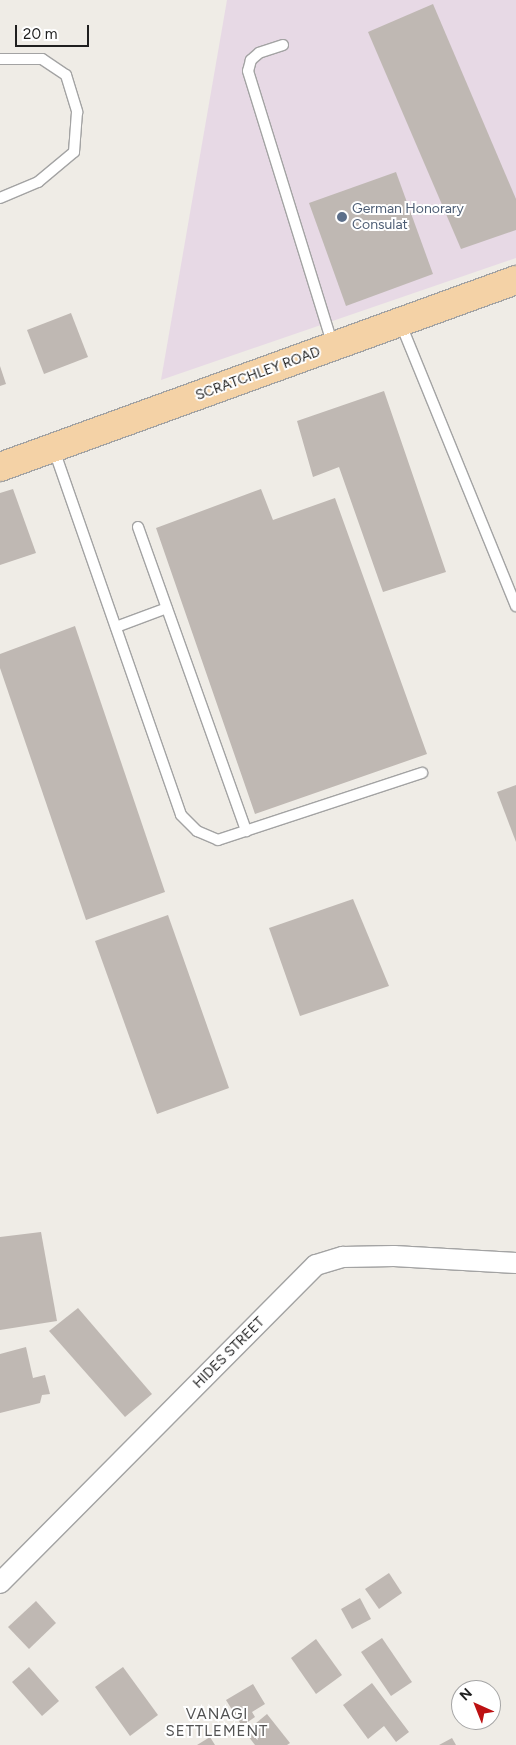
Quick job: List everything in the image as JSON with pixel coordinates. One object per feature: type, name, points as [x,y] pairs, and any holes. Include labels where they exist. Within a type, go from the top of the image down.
[{"type":"main road","name":"SCRATCHLEY ROAD","points":[[0,467],[516,280]]},
{"type":"street","name":"HIDES STREET","points":[[0,1584],[316,1264],[343,1257],[394,1256],[516,1263]]},
{"type":"lane","points":[[283,45],[259,52],[251,60],[248,70],[334,346]]},
{"type":"lane","points":[[0,60],[42,59],[66,75],[77,112],[74,152],[38,182],[0,198]]},
{"type":"lane","points":[[399,321],[516,606]]},
{"type":"lane","points":[[54,449],[181,815],[196,831],[218,840],[422,773]]},
{"type":"lane","points":[[138,527],[246,831]]},
{"type":"lane","points":[[116,627],[167,608]]},
{"type":"shaded area","points":[[227,0],[516,0],[516,258],[161,380]]},
{"type":"building","points":[[433,4],[516,199],[516,230],[461,249],[368,32]]},
{"type":"building","points":[[396,172],[433,274],[346,306],[309,203]]},
{"type":"building","points":[[71,313],[88,357],[44,374],[27,330]]},
{"type":"building","points":[[0,366],[6,384],[0,386]]},
{"type":"building","points":[[384,391],[446,572],[383,592],[339,467],[313,477],[297,421]]},
{"type":"building","points":[[13,489],[36,553],[0,565],[0,493]]},
{"type":"building","points":[[261,489],[273,520],[335,498],[427,754],[255,814],[156,528]]},
{"type":"building","points":[[75,626],[165,892],[86,920],[0,668],[0,654]]},
{"type":"building","points":[[516,785],[516,842],[497,792]]},
{"type":"building","points":[[353,899],[389,986],[300,1016],[269,928]]},
{"type":"building","points":[[168,915],[229,1088],[157,1114],[95,941]]},
{"type":"building","points":[[41,1232],[57,1321],[0,1330],[0,1237]]},
{"type":"building","points":[[78,1308],[152,1394],[125,1417],[49,1331]]},
{"type":"building","points":[[26,1347],[33,1378],[45,1375],[50,1394],[42,1395],[40,1403],[0,1413],[0,1354]]},
{"type":"building","points":[[389,1573],[402,1593],[379,1609],[365,1589]]},
{"type":"building","points":[[360,1598],[371,1619],[352,1629],[341,1609]]},
{"type":"building","points":[[36,1601],[56,1623],[29,1649],[8,1627]]},
{"type":"building","points":[[382,1638],[412,1682],[391,1696],[361,1652]]},
{"type":"building","points":[[316,1639],[342,1675],[316,1694],[291,1658]]},
{"type":"building","points":[[29,1667],[59,1701],[42,1716],[12,1682]]},
{"type":"building","points":[[123,1667],[158,1715],[130,1736],[95,1687]]},
{"type":"building","points":[[372,1683],[409,1732],[396,1742],[384,1726],[368,1739],[343,1705]]},
{"type":"building","points":[[253,1684],[265,1704],[252,1712],[255,1717],[242,1726],[226,1700]]},
{"type":"building","points":[[267,1714],[290,1743],[287,1745],[255,1745],[245,1732]]},
{"type":"building","points":[[210,1737],[215,1745],[197,1745]]},
{"type":"building","points":[[452,1738],[456,1745],[439,1745]]},
{"type":"place","name":"German Honorary Consulat","points":[[342,217]]},
{"type":"district","name":"VANAGI SETTLEMENT","points":[[217,1722]]}]
